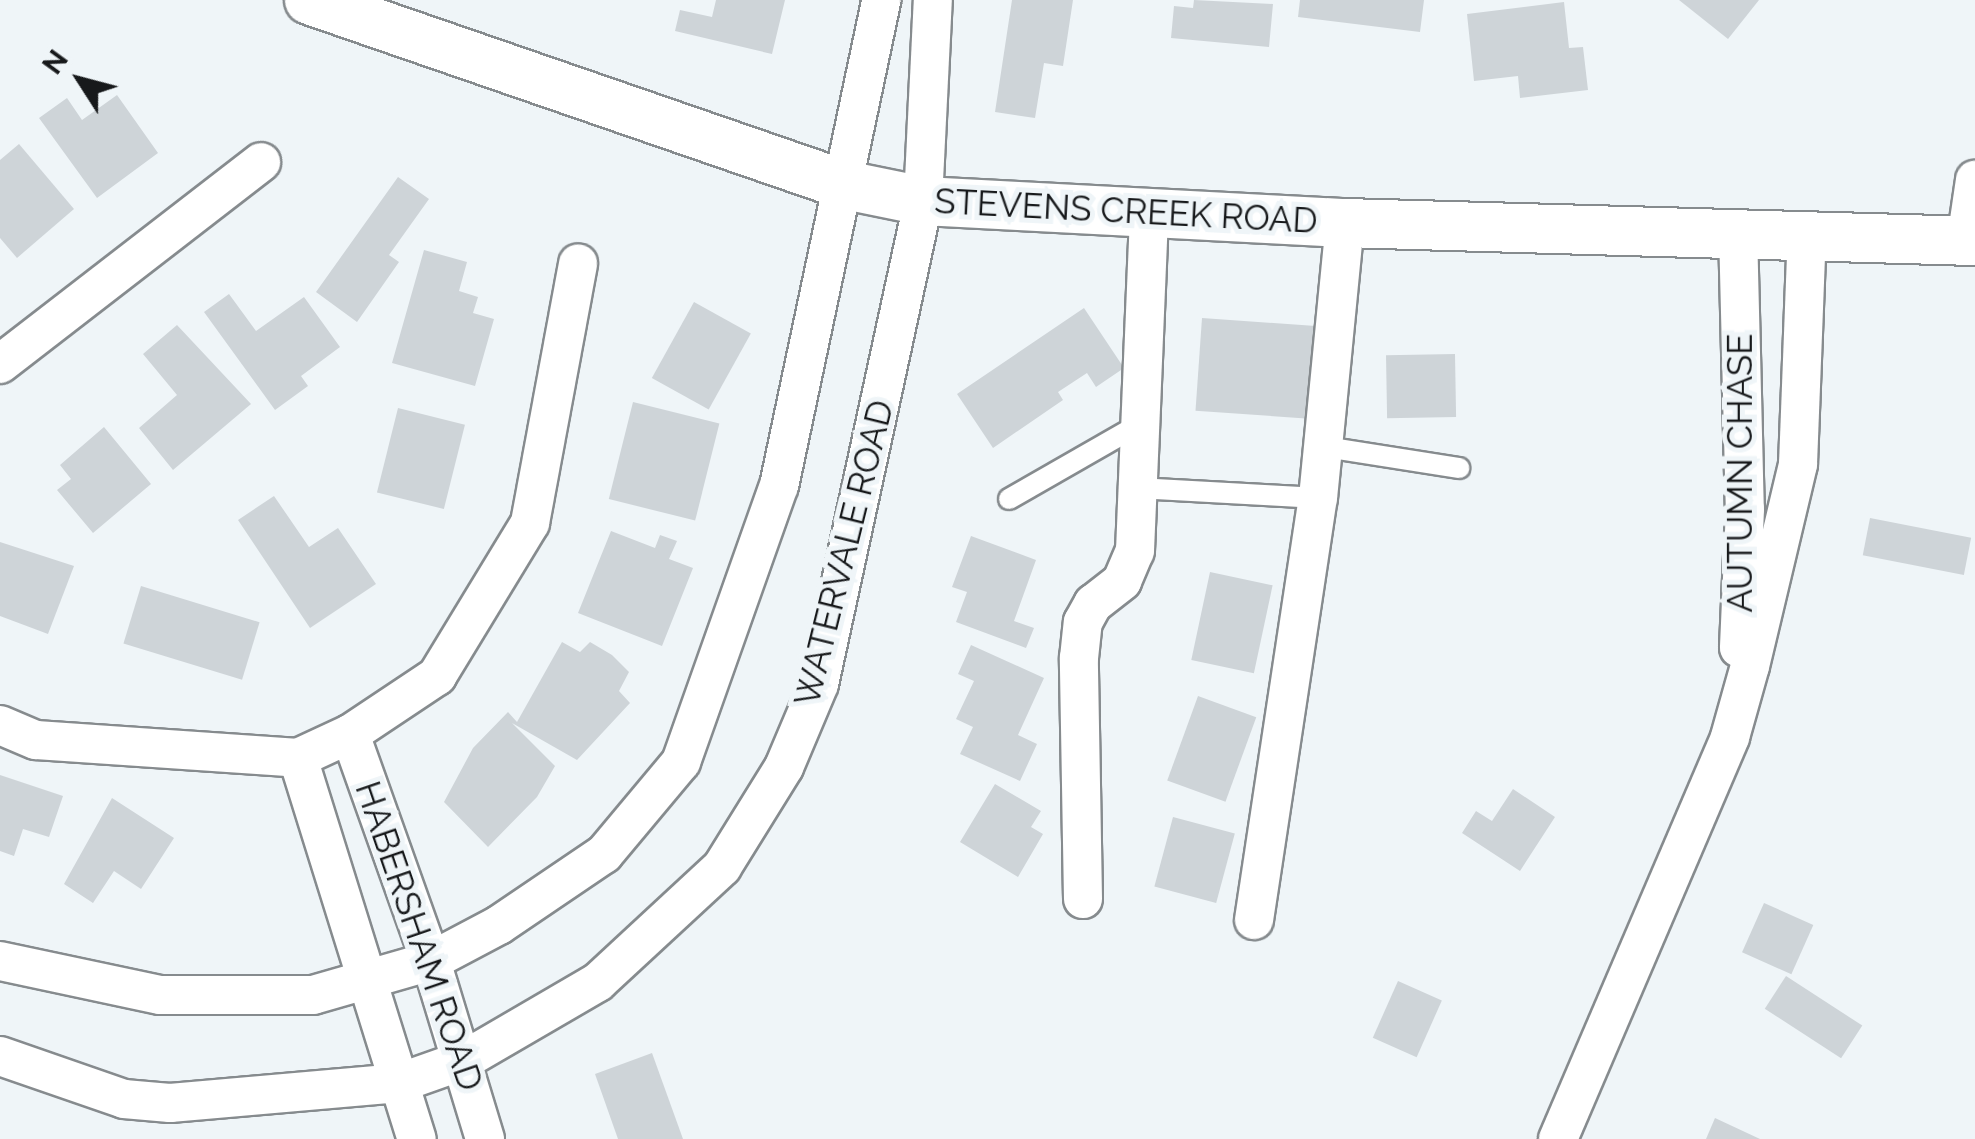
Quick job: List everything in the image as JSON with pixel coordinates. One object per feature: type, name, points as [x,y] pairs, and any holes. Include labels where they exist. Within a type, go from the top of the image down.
[{"type":"street","name":"STEVENS CREEK ROAD","points":[[309,0],[846,185],[924,201],[1345,223],[1738,230],[1971,241]]},
{"type":"street","points":[[0,961],[160,996],[313,995],[432,961],[499,925],[604,854],[681,762],[779,486],[846,185],[878,14],[932,18]]},
{"type":"street","name":"WATERVALE ROAD","points":[[0,1056],[124,1099],[170,1103],[399,1084],[464,1060],[598,982],[681,910],[722,868],[784,767],[819,684],[924,201],[932,18]]},
{"type":"street","points":[[0,364],[262,162]]},
{"type":"street","points":[[1971,241],[1975,180]]},
{"type":"street","points":[[1083,899],[1083,622],[1093,604],[1122,581],[1135,551],[1149,215]]},
{"type":"street","points":[[1254,920],[1325,447],[1345,223]]},
{"type":"street","name":"AUTUMN CHASE","points":[[1736,715],[1744,509],[1738,230]]},
{"type":"street","name":"AUTUMN CHASE","points":[[1558,1139],[1736,715],[1798,464],[1807,233]]},
{"type":"street","points":[[0,726],[36,740],[298,758],[350,734],[437,676],[530,522],[578,263]]},
{"type":"street","name":"HABERSHAM ROAD","points":[[350,734],[432,961],[485,1139]]},
{"type":"street","name":"HABERSHAM ROAD","points":[[298,758],[416,1139]]},
{"type":"lane","points":[[1009,499],[1140,424]]},
{"type":"lane","points":[[1325,447],[1459,468]]},
{"type":"lane","points":[[1138,488],[1318,498]]},
{"type":"building","points":[[716,0],[785,0],[772,54],[675,31],[680,10],[712,17]]},
{"type":"building","points":[[1012,0],[1073,0],[1063,66],[1044,63],[1035,118],[995,112]]},
{"type":"building","points":[[1194,0],[1273,4],[1269,47],[1171,38],[1174,6],[1193,8]]},
{"type":"building","points":[[1300,0],[1424,0],[1420,32],[1298,17]]},
{"type":"building","points":[[1679,0],[1759,0],[1728,39]]},
{"type":"building","points":[[1564,2],[1569,48],[1583,47],[1588,90],[1520,98],[1518,76],[1474,81],[1467,14]]},
{"type":"building","points":[[117,95],[158,153],[97,198],[39,118],[67,98],[82,120]]},
{"type":"building","points":[[19,144],[74,209],[17,258],[0,238],[0,160]]},
{"type":"building","points":[[398,177],[429,199],[389,255],[399,262],[357,322],[316,292]]},
{"type":"building","points":[[424,250],[467,262],[459,291],[478,297],[473,313],[494,319],[475,386],[392,363]]},
{"type":"building","points":[[229,294],[256,331],[304,297],[340,347],[301,376],[308,386],[275,410],[204,312]]},
{"type":"building","points":[[694,302],[751,334],[709,410],[652,378]]},
{"type":"building","points":[[1084,308],[1124,368],[1096,387],[1087,373],[1058,392],[1063,400],[993,448],[957,394]]},
{"type":"building","points":[[1202,318],[1323,326],[1316,419],[1196,411]]},
{"type":"building","points":[[177,325],[251,404],[173,470],[139,428],[177,395],[143,354]]},
{"type":"building","points":[[1455,354],[1456,417],[1387,418],[1386,355]]},
{"type":"building","points":[[633,402],[719,424],[695,521],[609,499]]},
{"type":"building","points":[[398,408],[465,425],[444,509],[377,492]]},
{"type":"building","points":[[104,427],[151,484],[93,533],[57,490],[71,479],[60,465]]},
{"type":"building","points":[[274,496],[309,547],[338,528],[376,584],[310,628],[238,520]]},
{"type":"building","points":[[1870,518],[1971,538],[1964,575],[1863,555]]},
{"type":"building","points":[[611,531],[655,548],[660,535],[677,541],[669,559],[693,568],[662,646],[578,613]]},
{"type":"building","points":[[971,536],[1036,560],[1014,621],[1034,628],[1026,648],[956,622],[967,592],[952,587]]},
{"type":"building","points":[[0,542],[74,566],[48,634],[0,616]]},
{"type":"building","points":[[1210,572],[1273,585],[1254,673],[1191,660]]},
{"type":"building","points":[[141,586],[260,622],[242,680],[123,643]]},
{"type":"building","points":[[562,642],[580,652],[590,642],[612,655],[629,672],[619,691],[630,703],[577,760],[512,723],[555,766],[537,797],[488,847],[444,802],[473,748],[508,712],[517,722]]},
{"type":"building","points":[[971,645],[1044,678],[1018,735],[1037,744],[1020,781],[960,754],[973,727],[956,719],[974,681],[958,674]]},
{"type":"building","points":[[1198,696],[1256,717],[1225,802],[1167,781]]},
{"type":"building","points":[[0,775],[63,796],[49,837],[23,829],[14,856],[0,851]]},
{"type":"building","points":[[995,784],[1041,811],[1031,827],[1043,834],[1018,877],[960,842]]},
{"type":"building","points":[[1513,789],[1555,817],[1520,871],[1462,833],[1476,811],[1492,821]]},
{"type":"building","points":[[112,798],[174,838],[141,889],[114,871],[93,903],[64,884]]},
{"type":"building","points":[[1173,817],[1235,834],[1216,903],[1154,887]]},
{"type":"building","points":[[1764,903],[1813,925],[1791,974],[1742,952]]},
{"type":"building","points":[[1786,976],[1862,1026],[1841,1058],[1765,1009]]},
{"type":"building","points":[[1398,981],[1442,1001],[1417,1057],[1373,1038]]},
{"type":"building","points":[[652,1053],[683,1139],[618,1139],[595,1074]]},
{"type":"building","points":[[1715,1118],[1760,1139],[1706,1139]]}]
